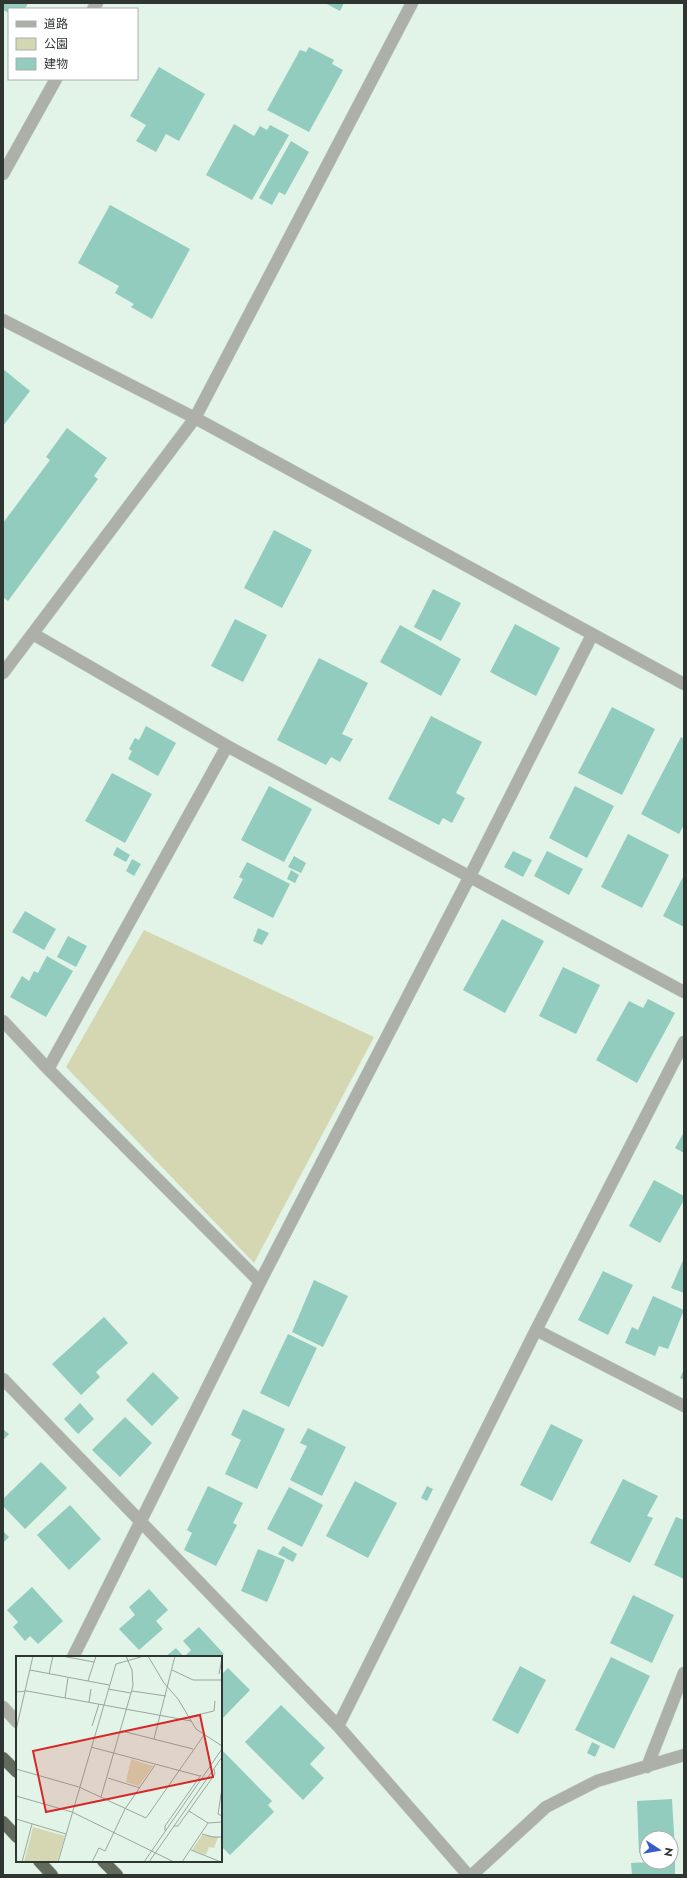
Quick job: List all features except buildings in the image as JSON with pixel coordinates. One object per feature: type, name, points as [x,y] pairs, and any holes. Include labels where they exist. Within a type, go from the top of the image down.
[{"type":"highway","points":[[3,1758],[16,1771]]},
{"type":"highway","points":[[3,1822],[16,1836]]},
{"type":"highway","points":[[40,1862],[52,1875]]},
{"type":"highway","points":[[104,1862],[117,1875]]},
{"type":"street","points":[[3,673],[195,418],[412,3]]},
{"type":"street","points":[[3,174],[55,80]]},
{"type":"street","points":[[3,320],[195,418],[684,684]]},
{"type":"street","points":[[33,634],[227,746],[684,992]]},
{"type":"street","points":[[73,1656],[260,1282],[470,876],[592,635]]},
{"type":"street","points":[[48,1070],[227,746]]},
{"type":"street","points":[[3,1021],[48,1070],[260,1282]]},
{"type":"street","points":[[338,1726],[536,1330],[684,1042]]},
{"type":"street","points":[[536,1330],[684,1406]]},
{"type":"street","points":[[3,1379],[338,1726],[468,1875]]},
{"type":"street","points":[[647,1767],[684,1673]]},
{"type":"street","points":[[3,1707],[16,1721]]},
{"type":"street","points":[[472,1875],[546,1807],[597,1781],[684,1755]]},
{"type":"green space","points":[[144,930],[374,1037],[254,1263],[66,1067]]}]
